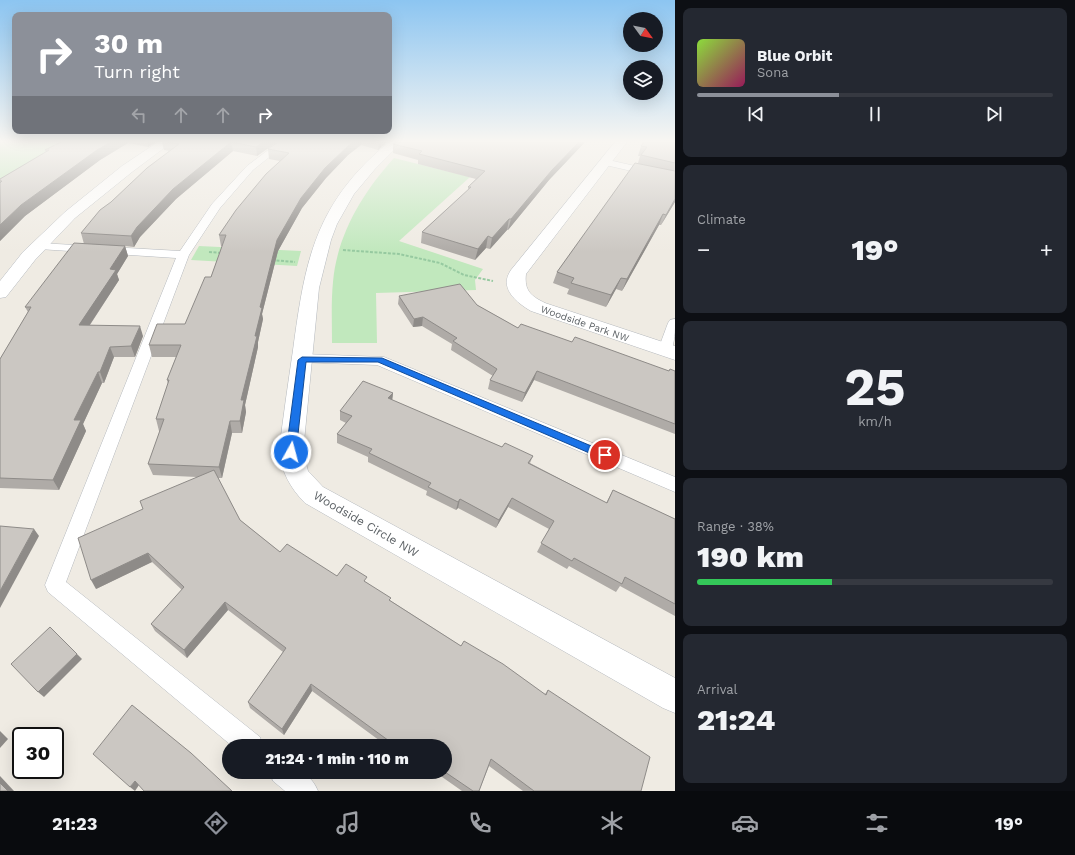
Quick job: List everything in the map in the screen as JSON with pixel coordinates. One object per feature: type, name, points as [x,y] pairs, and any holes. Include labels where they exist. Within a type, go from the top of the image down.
[{"type":"street","points":[[0,294],[28,256],[70,215],[115,179]]},
{"type":"street","name":"Woodside Circle NW","points":[[358,179],[349,189],[331,220],[318,255],[302,360],[291,452],[301,484],[314,495],[675,696]]},
{"type":"street","points":[[516,285],[517,274],[591,179]]},
{"type":"street","name":"Woodside Park NW","points":[[516,285],[518,293],[527,301],[538,307],[670,352]]},
{"type":"lane","points":[[240,179],[216,206],[185,252],[55,585],[242,739]]},
{"type":"lane","points":[[39,246],[185,252]]},
{"type":"lane","points":[[670,352],[675,323]]},
{"type":"lane","points":[[302,360],[379,360],[675,485]]},
{"type":"lane","points":[[290,779],[305,791]]},
{"type":"path","points":[[185,252],[226,254]]},
{"type":"path","points":[[264,259],[318,255],[399,254],[420,260],[440,262],[464,275],[516,285]]},
{"type":"green space","points":[[377,179],[468,179],[399,241],[483,269],[475,280],[476,290],[376,293],[377,343],[332,343],[332,305],[335,265],[353,215]]},
{"type":"green space","points":[[199,246],[301,251],[297,266],[191,260]]},
{"type":"building","points":[[0,179],[57,179],[21,205],[0,225],[0,183],[2,181],[0,181]]},
{"type":"building","points":[[135,179],[185,179],[173,189],[137,227],[131,236],[81,233],[100,210],[111,202]]},
{"type":"building","points":[[262,179],[316,179],[301,198],[277,240],[260,307],[262,308],[255,336],[257,336],[241,400],[244,400],[240,421],[230,421],[219,467],[148,464],[164,419],[156,419],[169,380],[167,380],[181,345],[149,345],[157,324],[185,324],[205,277],[211,277],[226,235],[219,235],[236,210]]},
{"type":"building","points":[[477,179],[545,179],[511,219],[509,219],[492,238],[488,236],[478,249],[422,232],[471,187],[468,187]]},
{"type":"building","points":[[624,179],[675,179],[675,199],[666,215],[663,214],[627,279],[621,278],[611,295],[571,283],[574,278],[557,272]]},
{"type":"building","points":[[74,243],[125,246],[110,269],[116,270],[79,325],[140,326],[131,346],[110,347],[100,372],[98,372],[74,420],[81,420],[53,480],[0,478],[0,359],[31,307],[25,307]]},
{"type":"building","points":[[460,284],[477,305],[518,328],[521,324],[572,342],[575,337],[669,371],[670,369],[675,371],[675,424],[537,371],[525,393],[490,380],[497,369],[453,341],[457,338],[423,317],[414,319],[399,296]]},
{"type":"building","points":[[363,381],[393,393],[388,398],[502,447],[505,443],[533,456],[528,463],[607,503],[613,490],[675,519],[675,604],[625,577],[622,584],[574,558],[572,561],[541,543],[554,521],[512,498],[499,520],[460,499],[458,502],[428,487],[431,483],[369,453],[372,449],[337,434],[352,416],[340,411]]},
{"type":"building","points":[[214,470],[240,520],[280,552],[287,544],[337,576],[346,564],[367,577],[364,581],[391,598],[389,600],[461,646],[464,641],[503,664],[546,695],[548,690],[650,757],[641,791],[534,791],[491,759],[479,791],[473,791],[452,777],[452,739],[386,739],[311,684],[282,729],[248,702],[286,648],[225,602],[184,650],[151,624],[184,587],[148,553],[91,580],[78,538],[143,509],[140,501]]},
{"type":"building","points":[[0,526],[34,529],[0,591]]},
{"type":"building","points":[[50,627],[77,654],[38,692],[11,664]]},
{"type":"building","points":[[132,705],[191,753],[232,791],[144,791],[135,781],[130,787],[93,754]]},
{"type":"building","points":[[0,783],[8,791],[0,791]]},
{"type":"route","points":[[291,452],[302,360],[379,360],[605,455]]}]
